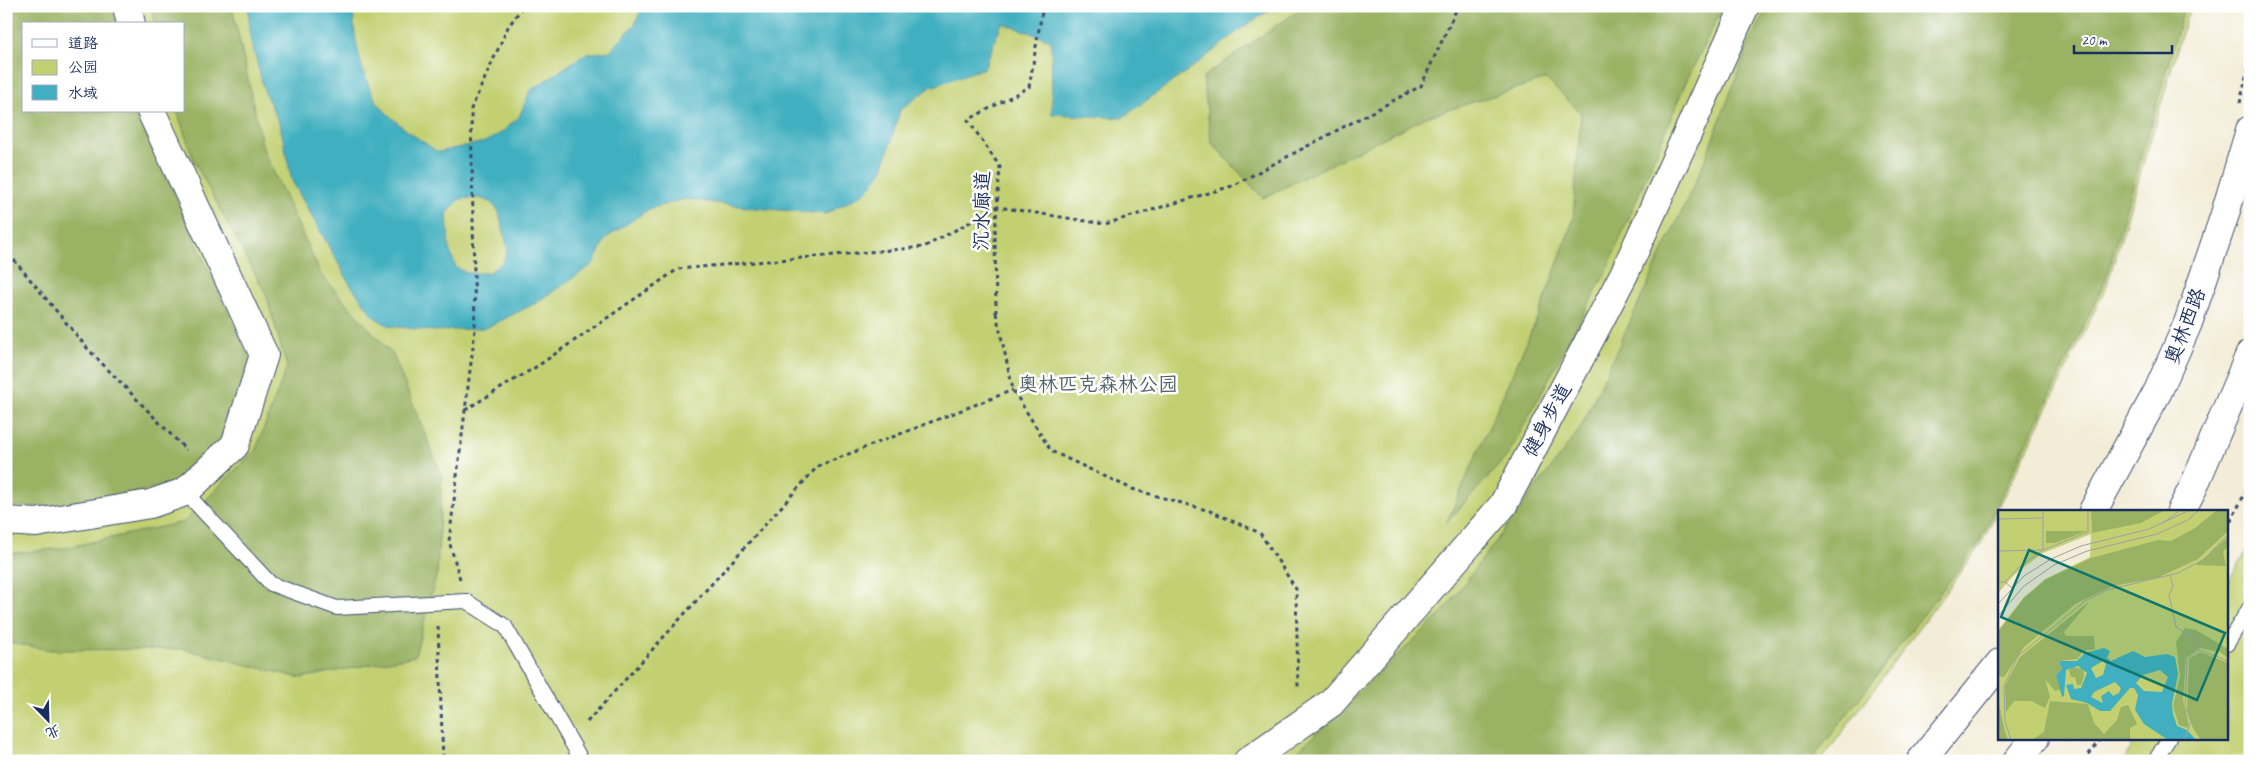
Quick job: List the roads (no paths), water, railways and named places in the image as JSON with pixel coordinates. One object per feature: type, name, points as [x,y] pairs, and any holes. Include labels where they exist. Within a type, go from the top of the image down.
[{"type":"street","points":[[127,6],[131,22]]},
{"type":"street","name":"健身步道","points":[[1248,761],[1332,703],[1503,504],[1624,274],[1745,6]]},
{"type":"street","points":[[6,521],[36,523],[150,504],[185,492],[235,445],[264,355],[151,112]]},
{"type":"street","name":"奥林西路","points":[[2095,510],[2158,392],[2188,323],[2224,217],[2250,130]]},
{"type":"street","points":[[2182,510],[2250,354]]},
{"type":"street","points":[[1921,761],[1998,665]]},
{"type":"street","points":[[2016,761],[2033,740]]},
{"type":"lane","points":[[185,492],[271,584],[338,608],[466,601],[505,626],[582,761]]},
{"type":"lane","points":[[2228,642],[2250,607]]},
{"type":"lane","points":[[2155,761],[2168,740]]},
{"type":"water","points":[[248,6],[354,6],[354,29],[359,56],[368,83],[378,103],[398,124],[438,152],[485,142],[501,133],[519,117],[530,91],[585,54],[610,51],[635,24],[643,6],[1276,6],[1242,28],[1197,64],[1122,118],[1052,114],[1051,40],[1002,23],[984,68],[931,87],[900,110],[883,169],[865,193],[825,214],[685,199],[649,209],[606,238],[593,264],[536,303],[486,328],[435,331],[389,326],[374,317],[350,284],[292,181],[280,125],[265,93],[251,41]],"holes":[[[479,198],[491,202],[499,212],[508,249],[503,262],[488,273],[466,273],[456,267],[449,249],[447,214],[459,199]]]},
{"type":"park label","name":"奥林匹克森林公园","points":[[1098,384]]}]
